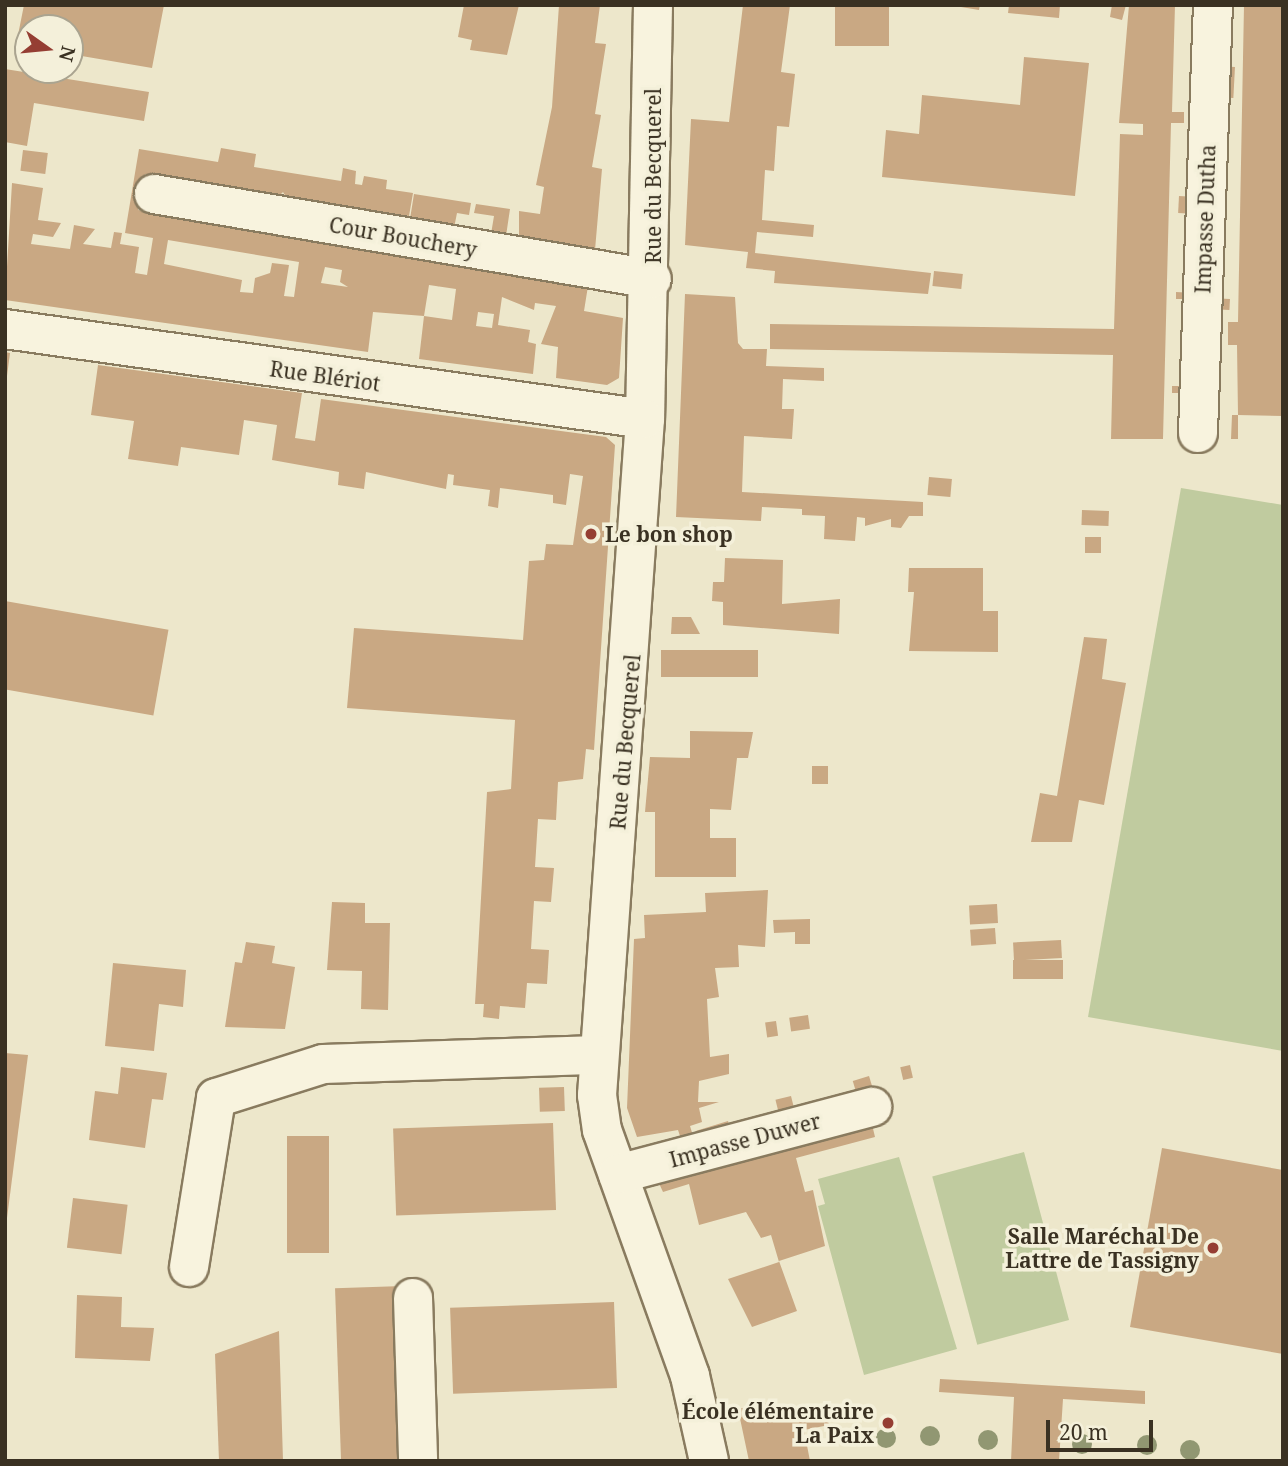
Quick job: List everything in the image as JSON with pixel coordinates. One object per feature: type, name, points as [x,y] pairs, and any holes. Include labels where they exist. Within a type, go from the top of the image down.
[{"type":"street","name":"Rue du Becquerel","points":[[653,5],[652,279],[646,419],[629,719],[598,1055],[602,1130],[690,1376],[709,1461]]},
{"type":"street","name":"Impasse Dutha","points":[[1198,433],[1213,5]]},
{"type":"street","name":"Cour Bouchery","points":[[154,194],[652,279]]},
{"type":"street","name":"Rue Blériot","points":[[5,329],[646,419]]},
{"type":"street","points":[[189,1267],[216,1098],[323,1064],[598,1055]]},
{"type":"street","name":"Impasse Duwer","points":[[618,1174],[872,1107]]},
{"type":"street","points":[[413,1298],[418,1461]]},
{"type":"green space","points":[[1181,488],[1283,505],[1283,1051],[1088,1017]]},
{"type":"green space","points":[[1024,1152],[1069,1320],[977,1345],[932,1177]]},
{"type":"green space","points":[[899,1157],[957,1349],[864,1375],[818,1206],[825,1204],[818,1179]]},
{"type":"building","points":[[24,5],[164,5],[152,68],[84,56],[84,14],[22,14]]},
{"type":"building","points":[[464,5],[519,5],[507,55],[470,50],[472,40],[458,37]]},
{"type":"building","points":[[559,5],[600,5],[595,43],[606,44],[595,114],[601,115],[592,167],[602,169],[595,250],[519,239],[519,211],[540,214],[544,187],[536,185],[552,107]]},
{"type":"building","points":[[743,5],[790,5],[781,72],[795,74],[789,127],[777,126],[774,171],[765,170],[762,220],[814,225],[813,237],[757,232],[755,253],[931,273],[928,294],[774,283],[775,271],[746,268],[748,252],[685,245],[691,119],[729,122]]},
{"type":"building","points":[[835,5],[889,5],[889,46],[835,46]]},
{"type":"building","points":[[949,5],[980,5],[979,10]]},
{"type":"building","points":[[1009,5],[1060,5],[1059,18],[1008,13]]},
{"type":"building","points":[[1112,5],[1126,5],[1122,20],[1110,17]]},
{"type":"building","points":[[1129,5],[1175,5],[1172,112],[1184,112],[1184,123],[1171,123],[1163,439],[1111,439],[1113,355],[770,349],[770,324],[1114,329],[1120,134],[1143,135],[1143,124],[1119,123]]},
{"type":"building","points":[[1244,5],[1283,5],[1283,416],[1238,415],[1237,345],[1228,345],[1228,322],[1238,322]]},
{"type":"building","points":[[1024,57],[1089,63],[1075,196],[882,177],[886,130],[919,134],[922,95],[1020,105]]},
{"type":"building","points":[[1216,66],[1235,67],[1233,98],[1214,97]]},
{"type":"building","points":[[5,69],[14,70],[14,84],[84,84],[84,82],[149,92],[144,121],[34,103],[27,146],[5,142]]},
{"type":"building","points":[[221,148],[256,154],[254,167],[341,181],[343,168],[356,171],[355,184],[362,185],[364,176],[387,180],[386,189],[413,193],[409,216],[289,202],[283,192],[278,197],[145,174],[138,210],[588,286],[584,311],[623,318],[619,378],[607,385],[556,378],[558,347],[541,344],[556,306],[535,303],[534,310],[502,297],[498,325],[530,330],[528,342],[536,344],[533,374],[419,359],[424,316],[373,312],[368,352],[5,300],[12,183],[43,188],[38,220],[61,223],[53,237],[33,234],[31,244],[70,249],[74,225],[95,229],[83,244],[111,248],[114,232],[122,233],[120,244],[139,247],[135,273],[147,275],[153,238],[125,233],[139,149],[218,162]],"holes":[[[168,240],[299,262],[294,297],[284,296],[289,265],[272,263],[270,273],[255,278],[253,293],[240,292],[242,280],[164,264]],[[325,267],[342,270],[340,282],[348,287],[321,283]],[[429,285],[456,289],[452,320],[424,316]],[[478,312],[494,314],[492,328],[476,326]]]},
{"type":"building","points":[[23,150],[48,153],[45,174],[20,171]]},
{"type":"building","points":[[414,194],[471,203],[469,215],[457,213],[454,228],[410,219]]},
{"type":"building","points":[[1179,196],[1197,197],[1196,214],[1178,213]]},
{"type":"building","points":[[476,204],[510,209],[506,236],[491,234],[494,216],[474,213]]},
{"type":"building","points":[[934,271],[963,274],[961,289],[932,286]]},
{"type":"building","points":[[1176,292],[1194,293],[1194,299],[1176,299]]},
{"type":"building","points":[[685,294],[735,297],[738,343],[743,349],[767,349],[766,366],[824,368],[824,381],[783,379],[782,409],[794,409],[792,439],[744,436],[742,492],[923,502],[923,516],[909,516],[901,528],[891,527],[891,519],[865,526],[865,518],[857,517],[855,541],[824,539],[825,516],[802,515],[802,509],[762,507],[761,521],[676,517]]},
{"type":"building","points":[[1210,298],[1230,299],[1229,310],[1209,309]]},
{"type":"building","points":[[5,352],[10,353],[7,376],[5,376]]},
{"type":"building","points":[[98,365],[302,393],[295,438],[315,441],[321,399],[606,437],[615,445],[594,750],[586,749],[583,779],[558,782],[556,820],[538,819],[535,867],[554,868],[551,902],[534,901],[531,949],[549,950],[547,984],[527,983],[525,1008],[500,1006],[499,1019],[483,1017],[484,1004],[475,1004],[487,792],[511,789],[515,720],[347,708],[354,628],[523,640],[529,561],[544,560],[546,544],[573,545],[583,476],[570,474],[566,505],[553,503],[553,495],[500,488],[498,508],[488,506],[490,490],[453,485],[454,475],[448,474],[446,489],[366,472],[364,489],[338,485],[339,472],[272,460],[277,425],[244,420],[239,455],[181,447],[178,466],[128,459],[134,421],[91,415]]},
{"type":"building","points":[[1172,386],[1193,386],[1193,393],[1172,393]]},
{"type":"building","points":[[1232,415],[1238,415],[1238,439],[1231,439]]},
{"type":"building","points":[[929,477],[952,479],[950,497],[927,495]]},
{"type":"building","points":[[1082,510],[1109,511],[1108,526],[1081,525]]},
{"type":"building","points":[[1085,537],[1101,537],[1101,553],[1085,553]]},
{"type":"building","points":[[725,558],[783,560],[782,604],[840,599],[839,634],[723,625],[723,602],[712,601],[713,582],[724,582]]},
{"type":"building","points":[[909,568],[983,568],[983,611],[998,611],[998,652],[909,651],[914,592],[908,592]]},
{"type":"building","points":[[5,601],[168,630],[153,716],[5,689]]},
{"type":"building","points":[[672,617],[691,617],[700,634],[671,634]]},
{"type":"building","points":[[1084,637],[1107,639],[1102,679],[1126,683],[1104,805],[1079,800],[1072,842],[1031,842],[1040,793],[1057,796]]},
{"type":"building","points":[[661,650],[758,650],[758,677],[661,677]]},
{"type":"building","points":[[690,731],[753,732],[748,758],[737,758],[731,810],[710,809],[710,838],[736,838],[736,877],[655,877],[655,812],[645,812],[650,757],[690,758]]},
{"type":"building","points":[[812,766],[828,766],[828,784],[812,784]]},
{"type":"building","points":[[768,890],[765,947],[738,945],[739,967],[715,968],[719,997],[707,999],[710,1057],[729,1054],[729,1074],[699,1081],[698,1102],[719,1102],[699,1108],[702,1122],[690,1126],[694,1139],[682,1142],[678,1130],[637,1137],[627,1108],[634,939],[645,938],[644,915],[706,912],[705,893]]},
{"type":"building","points":[[332,902],[365,903],[365,923],[390,923],[388,1010],[361,1009],[362,971],[327,970]]},
{"type":"building","points":[[997,904],[998,923],[970,924],[969,905]]},
{"type":"building","points":[[810,919],[810,944],[795,944],[795,932],[774,933],[773,920]]},
{"type":"building","points":[[995,928],[996,944],[971,946],[970,930]]},
{"type":"building","points":[[1061,940],[1062,958],[1014,960],[1013,943]]},
{"type":"building","points":[[246,942],[275,946],[272,963],[295,967],[285,1029],[225,1027],[235,962],[242,963]]},
{"type":"building","points":[[1013,960],[1063,960],[1063,979],[1013,979]]},
{"type":"building","points":[[113,963],[186,970],[183,1007],[159,1004],[154,1051],[105,1046]]},
{"type":"building","points":[[808,1015],[810,1029],[791,1032],[789,1018]]},
{"type":"building","points":[[776,1021],[778,1036],[767,1037],[765,1023]]},
{"type":"building","points":[[5,1053],[28,1055],[7,1218],[5,1218]]},
{"type":"building","points":[[910,1065],[913,1078],[903,1080],[900,1067]]},
{"type":"building","points":[[121,1067],[167,1073],[163,1100],[152,1099],[145,1148],[89,1140],[95,1091],[118,1094]]},
{"type":"building","points":[[869,1076],[874,1092],[858,1097],[853,1081]]},
{"type":"building","points":[[564,1087],[565,1111],[540,1112],[539,1088]]},
{"type":"building","points":[[791,1096],[797,1120],[782,1124],[775,1100]]},
{"type":"building","points":[[870,1116],[875,1137],[796,1158],[805,1192],[813,1190],[825,1246],[779,1261],[797,1311],[752,1327],[728,1279],[779,1262],[771,1235],[761,1238],[746,1212],[699,1225],[689,1184],[663,1192],[652,1168]]},
{"type":"building","points":[[728,1121],[733,1137],[701,1147],[696,1131]]},
{"type":"building","points":[[553,1123],[556,1210],[396,1216],[393,1129]]},
{"type":"building","points":[[287,1136],[329,1136],[329,1253],[287,1253]]},
{"type":"building","name":"Salle Maréchal De Lattre de Tassigny","points":[[1162,1148],[1283,1170],[1283,1354],[1130,1327]]},
{"type":"building","points":[[73,1198],[128,1205],[121,1254],[67,1248]]},
{"type":"building","points":[[403,1286],[409,1461],[341,1461],[335,1288]]},
{"type":"building","points":[[77,1295],[122,1297],[121,1327],[154,1328],[150,1361],[75,1358]]},
{"type":"building","points":[[614,1302],[617,1388],[453,1394],[450,1308]]},
{"type":"building","points":[[279,1331],[283,1461],[219,1461],[215,1354]]},
{"type":"building","points":[[940,1379],[1145,1391],[1145,1404],[1063,1399],[1059,1461],[1011,1461],[1014,1397],[939,1392]]},
{"type":"building","points":[[774,1402],[776,1417],[825,1408],[829,1425],[804,1430],[810,1461],[749,1461],[738,1409]]},
{"type":"place","name":"Le bon shop","points":[[591,534]]},
{"type":"place","name":"Salle Maréchal De Lattre de Tassigny","points":[[1213,1248]]},
{"type":"place","name":"École élémentaire La Paix","points":[[888,1423]]}]
